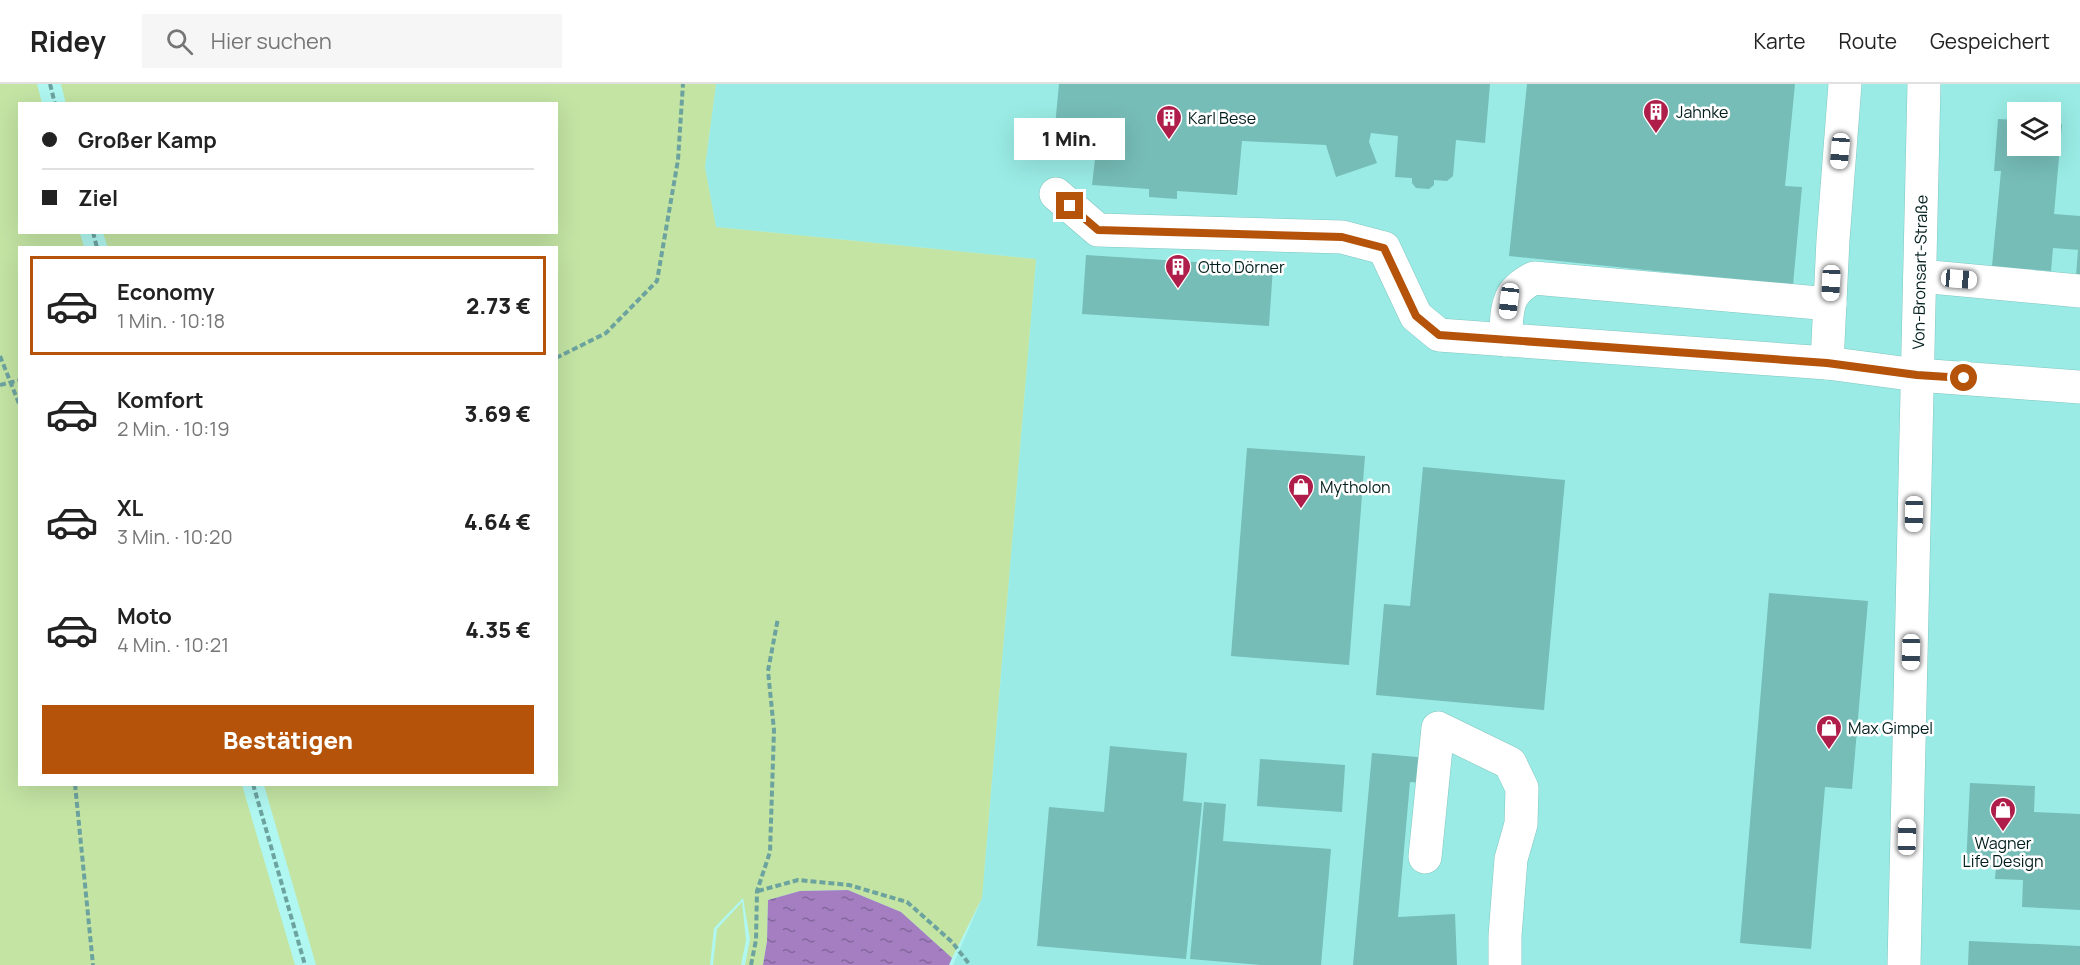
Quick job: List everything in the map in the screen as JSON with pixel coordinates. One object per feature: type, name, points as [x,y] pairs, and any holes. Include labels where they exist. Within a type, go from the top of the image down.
[{"type":"street","points":[[1827,363],[1845,84]]},
{"type":"street","name":"Von-Bronsart-Straße","points":[[1905,965],[1924,84]]},
{"type":"street","points":[[1056,194],[1098,230],[1342,237],[1384,248],[1416,316],[1439,335],[1827,363],[1917,375],[2080,387]]},
{"type":"street","points":[[1920,276],[2080,291]]},
{"type":"street","points":[[1505,340],[1509,301],[1519,286],[1534,278],[1830,304]]},
{"type":"street","points":[[1425,857],[1438,728],[1510,763],[1522,788],[1521,824],[1511,859],[1505,965]]},
{"type":"path","points":[[50,84],[55,102]]},
{"type":"path","points":[[558,357],[606,333],[657,281],[678,160],[683,84]]},
{"type":"path","points":[[0,356],[18,400]]},
{"type":"path","points":[[0,385],[18,380]]},
{"type":"path","points":[[751,965],[756,940],[757,891],[770,852],[774,730],[768,671],[778,618]]},
{"type":"path","points":[[75,786],[93,965]]},
{"type":"path","points":[[254,786],[305,965]]},
{"type":"path","points":[[757,891],[798,880],[849,885],[907,902],[952,942],[970,965]]},
{"type":"shaded area","points":[[716,84],[2080,84],[2080,965],[953,965],[982,898],[1036,259],[716,227],[705,167]]},
{"type":"green space","points":[[0,84],[37,84],[42,102],[18,102],[18,234],[80,234],[84,246],[18,246],[18,786],[242,786],[295,965],[0,965]]},
{"type":"green space","points":[[61,84],[716,84],[705,167],[716,227],[1036,259],[982,898],[952,958],[901,912],[848,890],[800,891],[768,900],[767,941],[763,965],[745,965],[750,939],[743,898],[714,928],[710,965],[316,965],[264,786],[558,786],[558,246],[107,246],[103,234],[558,234],[558,102],[66,102]]},
{"type":"green space","points":[[742,902],[746,940],[741,965],[713,965],[717,929]]},
{"type":"water","points":[[848,890],[901,912],[952,958],[949,965],[763,965],[767,941],[768,900],[800,891]]},
{"type":"building","name":"Karl Bese","points":[[1059,84],[1490,84],[1485,143],[1456,140],[1453,176],[1447,181],[1434,180],[1434,185],[1429,189],[1416,188],[1412,183],[1412,178],[1395,177],[1398,136],[1371,133],[1369,142],[1377,163],[1336,177],[1326,145],[1242,141],[1237,195],[1177,191],[1177,199],[1149,197],[1149,189],[1092,185],[1098,133],[1055,126]]},
{"type":"building","name":"Jahnke","points":[[1527,84],[1795,84],[1785,186],[1802,187],[1793,285],[1509,256]]},
{"type":"building","points":[[1998,119],[2007,119],[2007,156],[2059,156],[2054,214],[2080,216],[2080,250],[2053,248],[2051,271],[1996,270],[1992,266],[2001,171],[1994,171]]},
{"type":"building","points":[[2078,250],[2080,250],[2080,276],[2076,276]]},
{"type":"building","name":"Otto Dörner","points":[[1086,255],[1273,267],[1269,326],[1082,314]]},
{"type":"building","points":[[1247,448],[1365,456],[1349,665],[1231,656]]},
{"type":"building","points":[[1423,467],[1565,480],[1544,710],[1376,695],[1384,604],[1410,606]]},
{"type":"building","points":[[1769,593],[1868,601],[1852,789],[1825,787],[1811,949],[1740,943]]},
{"type":"building","points":[[1110,746],[1187,753],[1183,801],[1202,803],[1186,959],[1037,946],[1049,807],[1104,812]]},
{"type":"building","points":[[1372,753],[1428,758],[1426,783],[1410,782],[1398,917],[1455,914],[1457,965],[1353,965]]},
{"type":"building","points":[[1260,759],[1345,765],[1342,812],[1257,806]]},
{"type":"building","points":[[1970,783],[2035,786],[2034,812],[2080,814],[2080,910],[2022,907],[2023,880],[1995,879],[1996,867],[1966,866]]},
{"type":"building","points":[[1204,802],[1226,804],[1223,841],[1331,849],[1321,965],[1261,965],[1190,959]]},
{"type":"building","points":[[1969,941],[2080,946],[2080,965],[1968,965]]},
{"type":"place","name":"Jahnke","points":[[1656,135]]},
{"type":"place","name":"Karl Bese","points":[[1169,141]]},
{"type":"place","name":"Otto Dörner","points":[[1178,290]]},
{"type":"place","name":"Mytholon","points":[[1301,510]]},
{"type":"place","name":"Max Gimpel","points":[[1829,751]]},
{"type":"place","name":"Wagner Life Design","points":[[2003,833]]},
{"type":"route","points":[[1070,206],[1098,230],[1342,237],[1384,248],[1416,316],[1439,335],[1827,363],[1917,375],[1964,378]]}]
